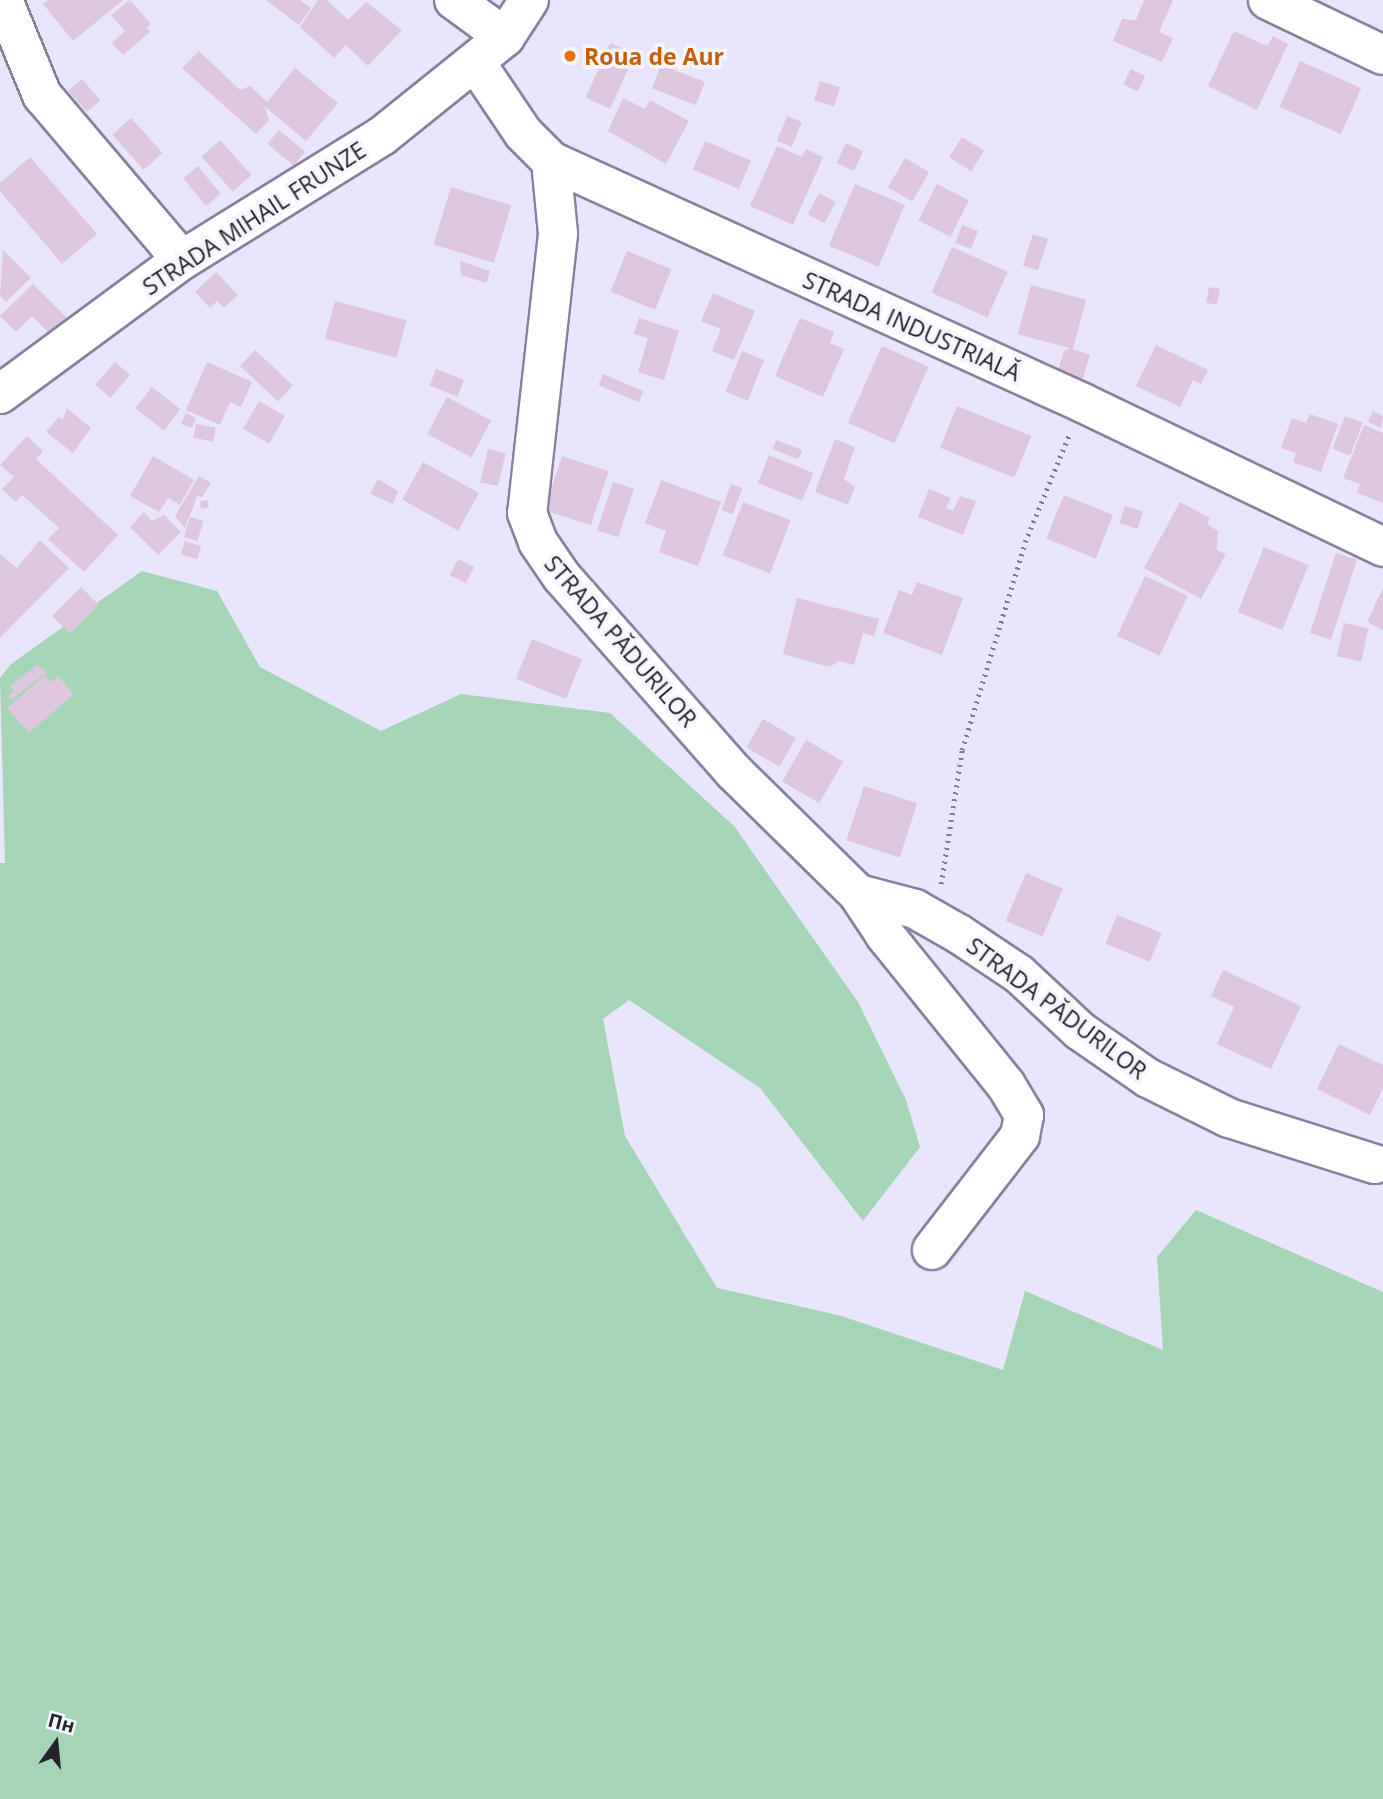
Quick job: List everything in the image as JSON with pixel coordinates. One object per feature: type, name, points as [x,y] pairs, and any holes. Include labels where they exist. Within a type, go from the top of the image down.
[{"type":"street","points":[[3,0],[42,95],[182,260]]},
{"type":"street","points":[[454,0],[505,37]]},
{"type":"street","name":"STRADA MIHAIL FRUNZE","points":[[0,394],[182,260],[382,136],[505,37],[529,0]]},
{"type":"street","points":[[1268,0],[1383,55]]},
{"type":"street","name":"STRADA INDUSTRIALĂ","points":[[476,63],[523,133],[551,160],[1083,403],[1383,547]]},
{"type":"street","name":"STRADA PĂDURILOR","points":[[551,160],[558,234],[527,513],[538,542],[562,576],[734,772],[858,894],[884,935],[1006,1085],[1024,1115],[1020,1136],[932,1250]]},
{"type":"street","name":"STRADA PĂDURILOR","points":[[858,894],[934,918],[1019,974],[1080,1031],[1149,1078],[1228,1118],[1375,1164]]},
{"type":"path","points":[[934,918],[962,750],[1025,542],[1083,403]]},
{"type":"green space","points":[[142,571],[217,591],[260,667],[381,731],[461,694],[610,713],[734,826],[858,1002],[906,1100],[920,1147],[863,1221],[760,1088],[629,1000],[603,1019],[625,1136],[717,1288],[838,1315],[1003,1370],[1025,1291],[1163,1350],[1157,1257],[1196,1210],[1383,1292],[1383,1799],[0,1799],[0,863],[5,863],[0,678],[11,664]]},
{"type":"building","points":[[48,0],[123,0],[73,41],[43,4]]},
{"type":"building","points":[[130,0],[151,24],[147,28],[150,32],[123,55],[112,43],[125,31],[111,15]]},
{"type":"building","points":[[266,0],[300,0],[311,8],[299,25]]},
{"type":"building","points":[[318,0],[327,0],[348,20],[366,2],[402,30],[368,66],[346,45],[334,58],[300,27]]},
{"type":"building","points":[[1144,0],[1173,0],[1159,32],[1173,38],[1162,62],[1113,41],[1122,19],[1136,20]]},
{"type":"building","points":[[1234,31],[1267,46],[1273,36],[1288,44],[1257,110],[1208,86]]},
{"type":"building","points":[[610,43],[635,54],[610,109],[586,98]]},
{"type":"building","points":[[199,51],[240,90],[250,86],[267,102],[295,68],[338,103],[306,141],[264,106],[269,120],[256,134],[182,68]]},
{"type":"building","points":[[1300,61],[1361,88],[1341,134],[1280,107]]},
{"type":"building","points":[[661,65],[705,82],[696,105],[652,88]]},
{"type":"building","points":[[1131,69],[1145,76],[1138,91],[1123,84]]},
{"type":"building","points":[[82,79],[100,100],[87,112],[68,91]]},
{"type":"building","points":[[820,81],[840,87],[834,106],[814,100]]},
{"type":"building","points":[[623,98],[645,109],[650,100],[689,121],[666,164],[608,131]]},
{"type":"building","points":[[787,116],[802,122],[792,147],[777,141]]},
{"type":"building","points":[[131,118],[162,153],[144,170],[112,135]]},
{"type":"building","points":[[279,130],[305,152],[293,166],[267,144]]},
{"type":"building","points":[[962,137],[984,151],[971,171],[949,157]]},
{"type":"building","points":[[220,140],[251,175],[233,192],[201,157]]},
{"type":"building","points":[[705,141],[751,161],[739,189],[693,170]]},
{"type":"building","points":[[846,143],[863,151],[854,171],[837,163]]},
{"type":"building","points":[[777,146],[802,157],[806,149],[823,157],[793,225],[750,206]]},
{"type":"building","points":[[30,157],[97,234],[62,264],[0,191],[0,183]]},
{"type":"building","points":[[905,158],[929,172],[912,201],[888,187]]},
{"type":"building","points":[[198,166],[221,194],[206,206],[183,178]]},
{"type":"building","points":[[855,184],[905,205],[879,267],[829,246]]},
{"type":"building","points":[[937,184],[969,200],[950,237],[918,221]]},
{"type":"building","points":[[451,187],[511,205],[494,263],[433,244]]},
{"type":"building","points":[[819,193],[836,202],[825,223],[808,214]]},
{"type":"building","points":[[962,225],[978,231],[971,249],[955,243]]},
{"type":"building","points":[[1033,234],[1048,239],[1038,270],[1023,265]]},
{"type":"building","points":[[952,247],[1008,272],[987,317],[932,293]]},
{"type":"building","points":[[3,250],[31,278],[6,302],[0,296]]},
{"type":"building","points":[[627,251],[672,269],[655,310],[611,292]]},
{"type":"building","points":[[460,261],[490,271],[486,283],[461,275]]},
{"type":"building","points":[[216,272],[238,295],[224,308],[217,301],[210,308],[195,292]]},
{"type":"building","points":[[33,284],[68,319],[51,335],[32,316],[16,332],[0,316]]},
{"type":"building","points":[[1031,285],[1086,300],[1073,349],[1018,334]]},
{"type":"building","points":[[1209,287],[1220,289],[1217,305],[1206,303]]},
{"type":"building","points":[[713,293],[755,311],[734,360],[712,351],[721,329],[701,321]]},
{"type":"building","points":[[335,301],[406,320],[396,358],[325,339]]},
{"type":"building","points":[[639,318],[679,331],[664,380],[638,372],[648,338],[634,334]]},
{"type":"building","points":[[800,318],[834,332],[830,343],[844,349],[823,397],[775,376]]},
{"type":"building","points":[[1156,345],[1208,370],[1201,384],[1193,380],[1180,407],[1136,386]]},
{"type":"building","points":[[882,346],[929,367],[894,443],[848,423]]},
{"type":"building","points":[[1070,348],[1090,355],[1082,381],[1057,373],[1064,351]]},
{"type":"building","points":[[255,350],[293,385],[278,402],[240,366]]},
{"type":"building","points":[[742,351],[764,360],[748,401],[726,392]]},
{"type":"building","points":[[115,362],[130,375],[110,398],[95,385]]},
{"type":"building","points":[[207,362],[252,382],[241,407],[230,402],[220,425],[186,410]]},
{"type":"building","points":[[436,369],[464,380],[458,397],[430,386]]},
{"type":"building","points":[[603,374],[644,391],[639,402],[598,385]]},
{"type":"building","points":[[152,387],[180,409],[164,430],[135,408]]},
{"type":"building","points":[[447,397],[491,420],[471,458],[427,434]]},
{"type":"building","points":[[259,401],[285,416],[269,444],[243,429]]},
{"type":"building","points":[[957,406],[1031,436],[1014,478],[940,448]]},
{"type":"building","points":[[67,408],[91,428],[73,453],[46,432],[59,417],[63,419]]},
{"type":"building","points":[[1373,411],[1383,416],[1381,428],[1368,422]]},
{"type":"building","points":[[186,413],[196,418],[192,428],[181,424]]},
{"type":"building","points":[[1310,414],[1338,424],[1321,472],[1293,462],[1296,453],[1281,448],[1292,418],[1306,423]]},
{"type":"building","points":[[1345,416],[1363,423],[1350,455],[1332,449]]},
{"type":"building","points":[[196,424],[216,428],[213,442],[193,438]]},
{"type":"building","points":[[1364,425],[1383,433],[1383,503],[1357,493],[1360,484],[1343,478]]},
{"type":"building","points":[[27,436],[43,451],[36,459],[118,535],[84,572],[48,539],[59,528],[22,495],[16,502],[2,489],[14,477],[0,465]]},
{"type":"building","points":[[835,439],[855,447],[844,479],[855,487],[848,505],[815,492]]},
{"type":"building","points":[[776,440],[802,450],[799,459],[772,449]]},
{"type":"building","points":[[488,449],[506,453],[498,486],[480,482]]},
{"type":"building","points":[[769,455],[814,473],[802,501],[758,483]]},
{"type":"building","points":[[153,456],[194,480],[180,505],[168,498],[159,512],[130,496]]},
{"type":"building","points":[[562,456],[609,471],[591,525],[544,510]]},
{"type":"building","points":[[423,462],[479,493],[458,531],[402,500]]},
{"type":"building","points":[[199,476],[211,483],[202,497],[197,496],[185,528],[175,516]]},
{"type":"building","points":[[378,479],[398,491],[393,504],[370,494]]},
{"type":"building","points":[[661,480],[721,502],[698,566],[659,552],[666,531],[645,523]]},
{"type":"building","points":[[613,482],[634,489],[618,537],[597,531]]},
{"type":"building","points":[[731,484],[742,488],[733,514],[721,510]]},
{"type":"building","points":[[929,489],[951,498],[946,508],[953,511],[960,496],[976,501],[963,535],[918,517]]},
{"type":"building","points":[[1064,495],[1113,515],[1096,558],[1046,539]]},
{"type":"building","points":[[207,500],[209,507],[201,509],[200,501]]},
{"type":"building","points":[[743,502],[791,520],[770,573],[723,555]]},
{"type":"building","points":[[1180,502],[1210,518],[1207,524],[1218,531],[1217,550],[1226,554],[1201,599],[1144,568]]},
{"type":"building","points":[[1125,506],[1143,512],[1138,529],[1119,523]]},
{"type":"building","points":[[144,512],[152,521],[164,515],[181,532],[158,555],[130,527]]},
{"type":"building","points":[[190,517],[203,521],[197,541],[184,537]]},
{"type":"building","points":[[40,540],[69,568],[0,638],[0,554],[17,568]]},
{"type":"building","points":[[185,541],[201,546],[197,559],[181,554]]},
{"type":"building","points":[[1264,547],[1309,565],[1282,630],[1238,612]]},
{"type":"building","points":[[1336,553],[1357,560],[1331,640],[1310,633]]},
{"type":"building","points":[[458,559],[474,567],[466,583],[450,575]]},
{"type":"building","points":[[1145,576],[1188,596],[1160,656],[1117,636]]},
{"type":"building","points":[[917,582],[963,598],[942,655],[883,633],[899,590],[912,595]]},
{"type":"building","points":[[81,587],[99,605],[70,634],[52,616]]},
{"type":"building","points":[[1383,588],[1383,630],[1367,622]]},
{"type":"building","points":[[797,598],[879,619],[874,636],[863,633],[854,665],[839,661],[830,667],[783,654]]},
{"type":"building","points":[[1344,623],[1368,628],[1361,661],[1337,656]]},
{"type":"building","points":[[532,639],[582,659],[566,699],[516,679]]},
{"type":"building","points":[[37,665],[47,672],[11,700],[8,696],[14,691],[10,686]]},
{"type":"building","points":[[45,675],[51,682],[58,676],[74,694],[29,733],[7,708]]},
{"type":"building","points":[[763,719],[796,738],[779,767],[746,748]]},
{"type":"building","points":[[806,740],[843,762],[819,803],[782,782]]},
{"type":"building","points":[[864,786],[917,803],[900,858],[846,840]]},
{"type":"building","points":[[1026,873],[1063,889],[1043,936],[1006,921]]},
{"type":"building","points":[[1117,915],[1162,933],[1150,962],[1105,944]]},
{"type":"building","points":[[1223,970],[1301,1006],[1271,1069],[1217,1044],[1234,1007],[1211,996]]},
{"type":"building","points":[[1339,1044],[1383,1065],[1383,1088],[1370,1115],[1317,1089]]},
{"type":"place","name":"Roua de Aur","points":[[570,56]]}]
